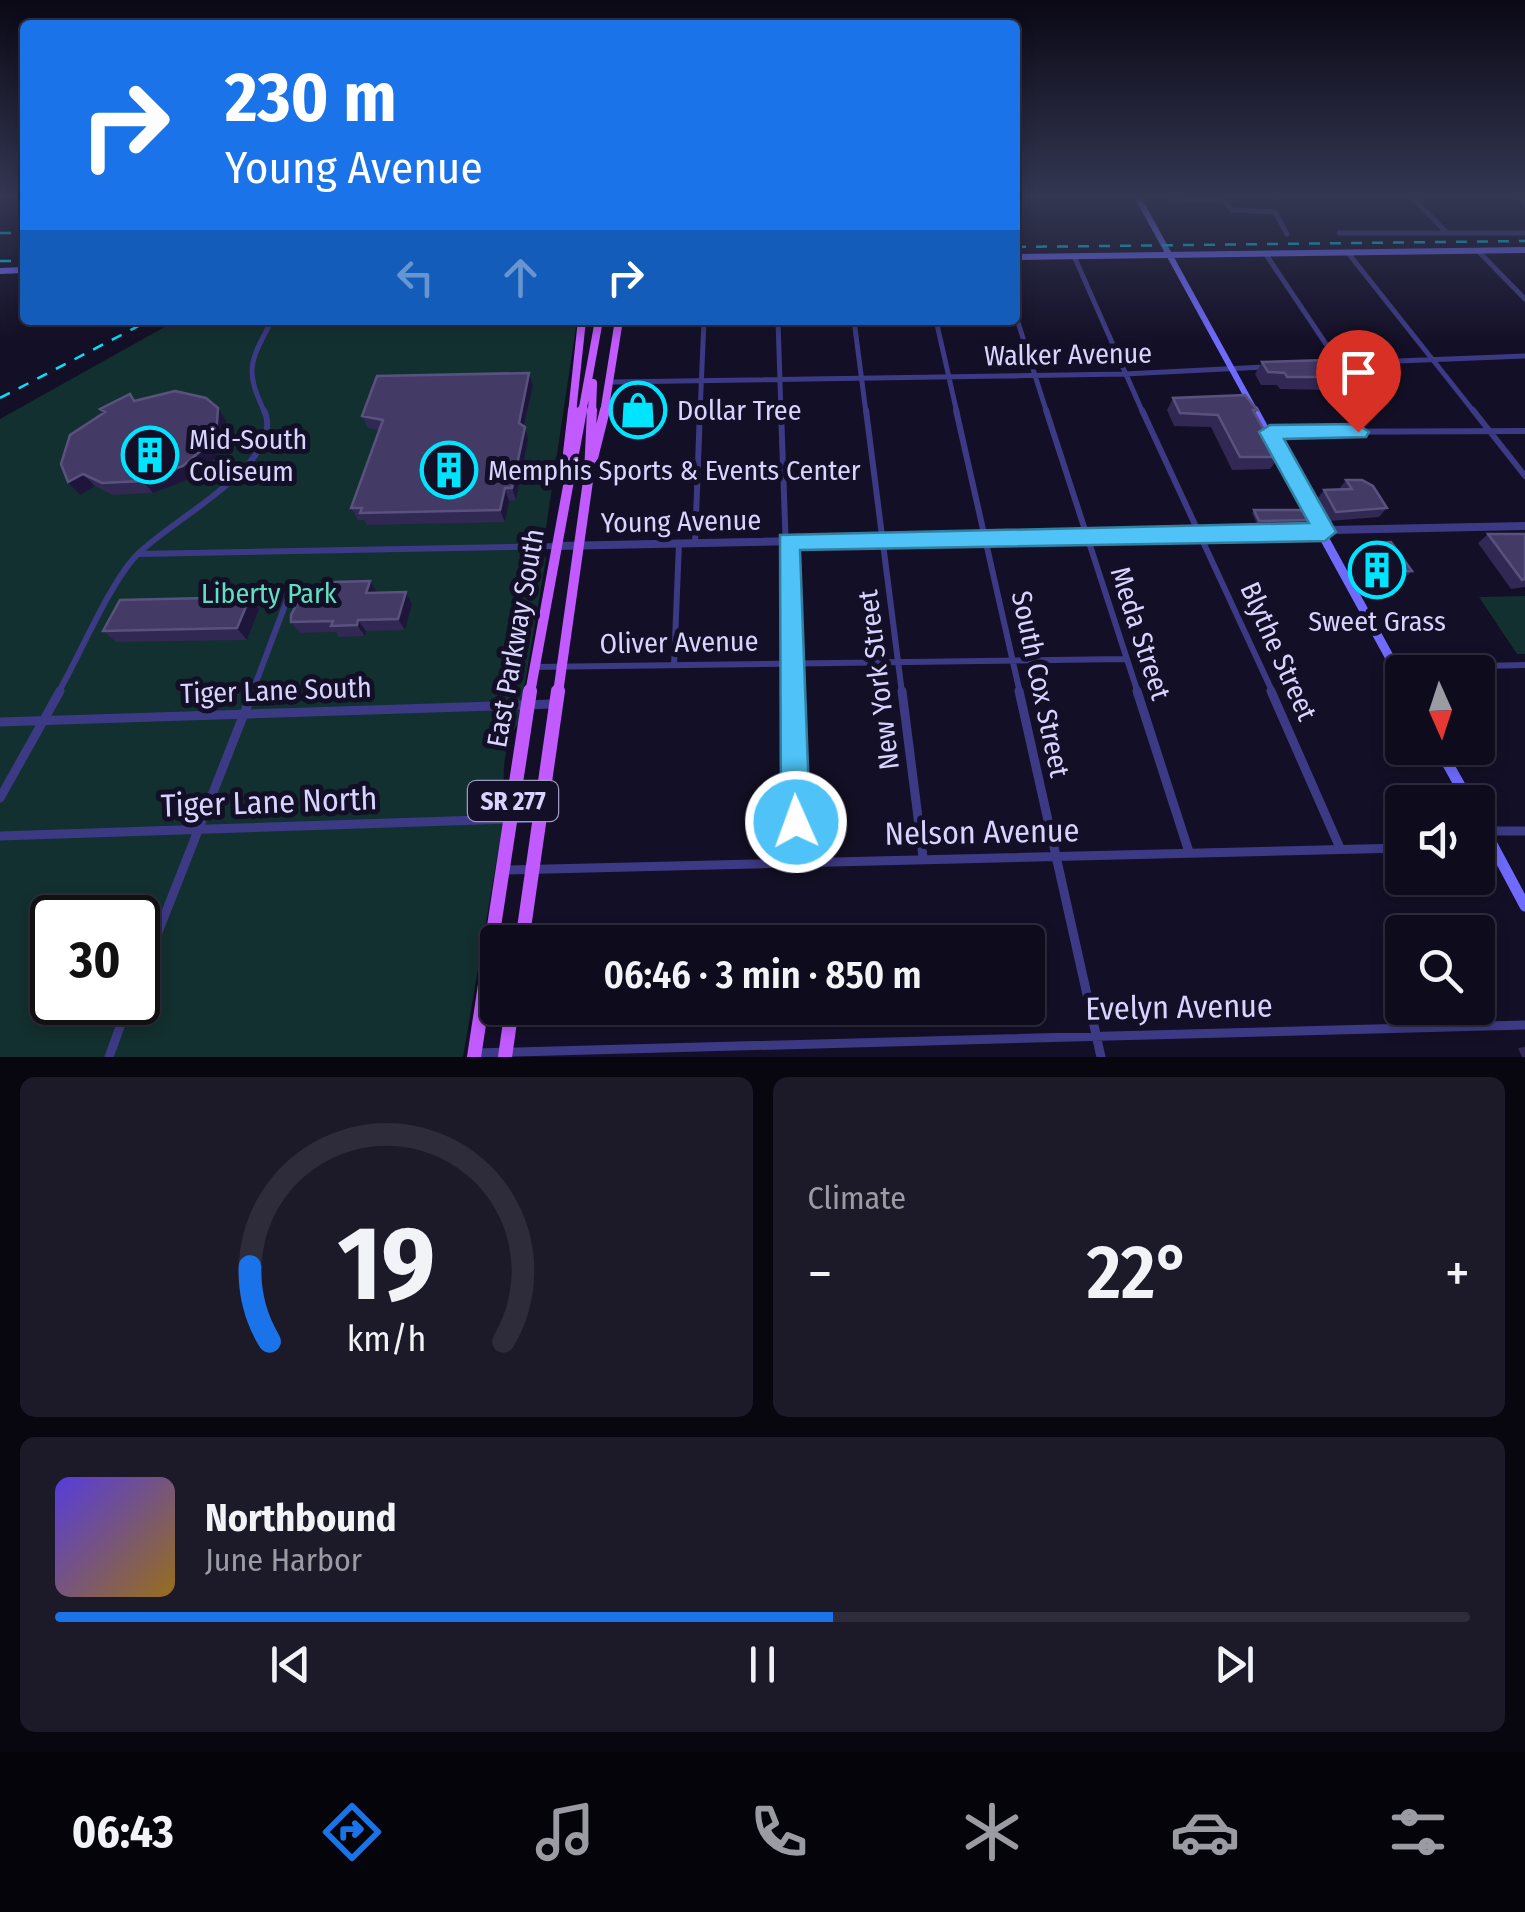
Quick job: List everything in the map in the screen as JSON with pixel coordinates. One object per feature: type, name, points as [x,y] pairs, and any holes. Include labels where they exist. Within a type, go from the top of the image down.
[{"type":"main road","points":[[1166,245],[1389,655]]},
{"type":"main road","points":[[1020,257],[1525,250]]},
{"type":"main road","points":[[566,486],[582,325]]},
{"type":"main road","name":"East Parkway South","points":[[474,1055],[534,667],[599,325]]},
{"type":"main road","points":[[589,474],[612,382],[618,325]]},
{"type":"main road","name":"East Parkway South","points":[[524,925],[589,474],[596,345]]},
{"type":"main road","points":[[1495,851],[1525,906]]},
{"type":"main road","points":[[505,1054],[509,1025]]},
{"type":"street","points":[[1478,251],[1524,297]]},
{"type":"street","points":[[1265,253],[1338,363]]},
{"type":"street","points":[[1348,253],[1525,476]]},
{"type":"street","name":"Blythe Street","points":[[1074,256],[1196,533],[1208,545],[1340,848]]},
{"type":"street","points":[[0,798],[137,554],[185,513],[236,479],[260,452],[268,419],[249,379],[252,358],[269,325]]},
{"type":"street","points":[[695,543],[704,325]]},
{"type":"street","points":[[778,325],[797,861]]},
{"type":"street","name":"New York Street","points":[[855,325],[923,857]]},
{"type":"street","name":"South Cox Street","points":[[937,325],[1101,1057]]},
{"type":"street","name":"Meda Street","points":[[1019,325],[1189,852]]},
{"type":"street","points":[[1303,365],[1525,356]]},
{"type":"street","name":"Walker Avenue","points":[[612,382],[1125,374],[1269,367]]},
{"type":"street","points":[[1270,432],[1525,431]]},
{"type":"street","name":"Young Avenue","points":[[137,554],[1525,526]]},
{"type":"street","points":[[674,665],[679,543]]},
{"type":"street","points":[[160,929],[288,600]]},
{"type":"street","name":"Oliver Avenue","points":[[534,667],[1125,659]]},
{"type":"street","points":[[1495,666],[1525,666]]},
{"type":"street","name":"Tiger Lane South","points":[[0,722],[553,704]]},
{"type":"street","name":"Tiger Lane North","points":[[0,836],[540,818]]},
{"type":"street","points":[[1495,831],[1525,831]]},
{"type":"street","name":"Nelson Avenue","points":[[502,870],[1385,848]]},
{"type":"street","points":[[109,1057],[121,1025]]},
{"type":"street","name":"Evelyn Avenue","points":[[474,1055],[1096,1034],[1525,1025]]},
{"type":"green space","name":"Liberty Park","points":[[168,325],[576,325],[542,555],[546,558],[518,724],[505,761],[507,799],[486,925],[480,925],[480,957],[463,1057],[0,1057],[0,419]]},
{"type":"green space","points":[[1525,596],[1525,654],[1517,654],[1479,597]]},
{"type":"building","points":[[1326,360],[1338,377],[1287,377],[1285,373],[1268,372],[1262,362]]},
{"type":"building","name":"Memphis Sports & Events Center","points":[[529,373],[519,423],[525,427],[512,488],[505,488],[500,510],[360,513],[362,508],[351,508],[383,420],[362,416],[377,376]]},
{"type":"building","name":"Mid-South Coliseum","points":[[175,391],[206,398],[218,408],[216,438],[183,466],[143,481],[102,483],[83,474],[68,482],[61,464],[70,435],[105,412],[100,409],[130,394],[134,401]]},
{"type":"building","points":[[1245,395],[1257,410],[1253,410],[1279,457],[1240,457],[1218,415],[1180,413],[1173,398]]},
{"type":"building","points":[[1346,480],[1362,480],[1373,486],[1387,508],[1336,512],[1324,490],[1352,489]]},
{"type":"building","points":[[1254,510],[1303,510],[1309,520],[1259,521]]},
{"type":"building","points":[[1488,534],[1525,534],[1525,579],[1522,580]]},
{"type":"building","points":[[1391,542],[1412,571],[1372,572],[1362,560],[1384,557],[1375,543]]},
{"type":"building","points":[[370,581],[366,593],[406,592],[398,619],[358,620],[357,625],[331,626],[333,621],[291,622],[302,594],[329,594],[333,582]]},
{"type":"building","points":[[250,597],[237,628],[103,631],[120,600]]},
{"type":"railway","points":[[1020,247],[1157,245]]},
{"type":"railway","points":[[0,261],[20,261]]},
{"type":"railway","points":[[0,398],[140,325]]},
{"type":"place","name":"Dollar Tree","points":[[638,410]]},
{"type":"place","name":"Mid-South Coliseum","points":[[150,455]]},
{"type":"place","name":"Memphis Sports & Events Center","points":[[449,470]]},
{"type":"place","name":"Sweet Grass","points":[[1377,570]]},
{"type":"route","points":[[796,822],[788,541],[1325,532],[1270,432],[1358,432]]}]
